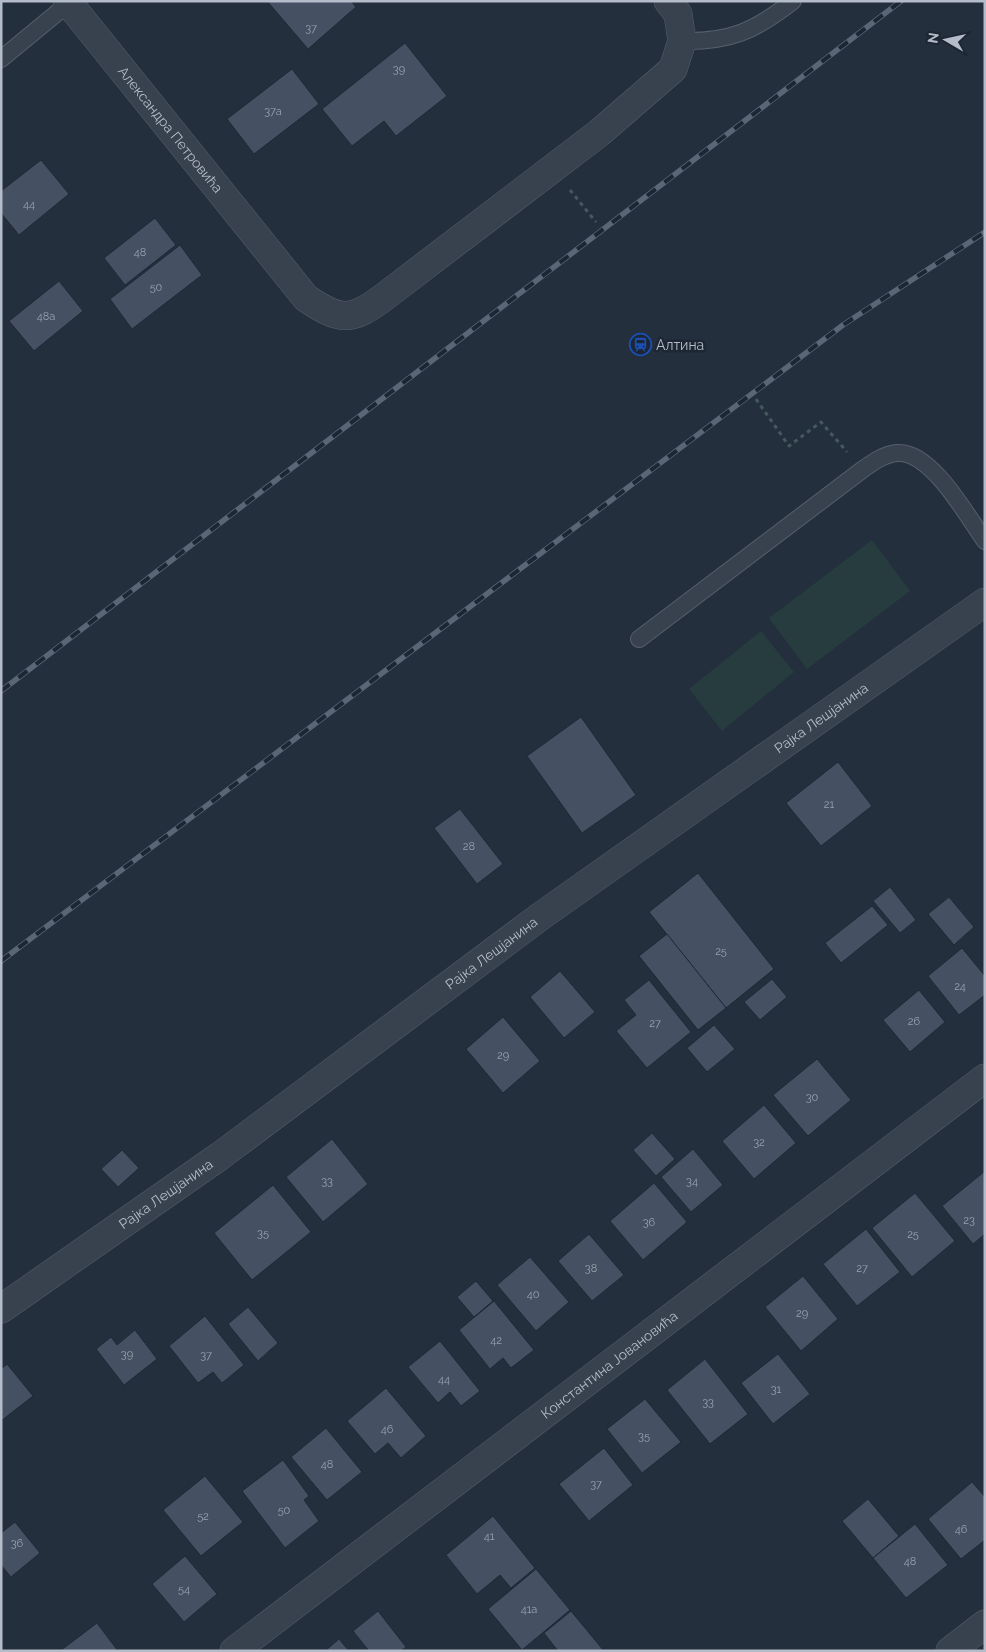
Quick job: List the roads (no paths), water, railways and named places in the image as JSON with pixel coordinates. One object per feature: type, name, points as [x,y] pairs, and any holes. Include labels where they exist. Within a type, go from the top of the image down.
[{"type":"street","points":[[668,1],[678,14],[682,41]]},
{"type":"street","name":"Александра Петровића","points":[[68,2],[306,298],[325,310],[345,316],[364,312],[607,126],[673,69],[682,41]]},
{"type":"street","name":"Рајка Лешјанина","points":[[1,1309],[228,1150],[541,916],[985,602]]},
{"type":"street","name":"Константина Јовановића","points":[[234,1651],[985,1078]]},
{"type":"street","points":[[950,1651],[985,1624]]},
{"type":"lane","points":[[682,41],[709,42],[751,30],[793,1]]},
{"type":"lane","points":[[1,59],[68,2]]},
{"type":"lane","points":[[639,639],[862,470],[880,458],[897,453],[912,456],[932,468],[985,541]]},
{"type":"railway","points":[[1,691],[901,1]]},
{"type":"railway","points":[[1,961],[843,325],[985,232]]},
{"type":"place","name":"Алтина","points":[[640,345]]}]
